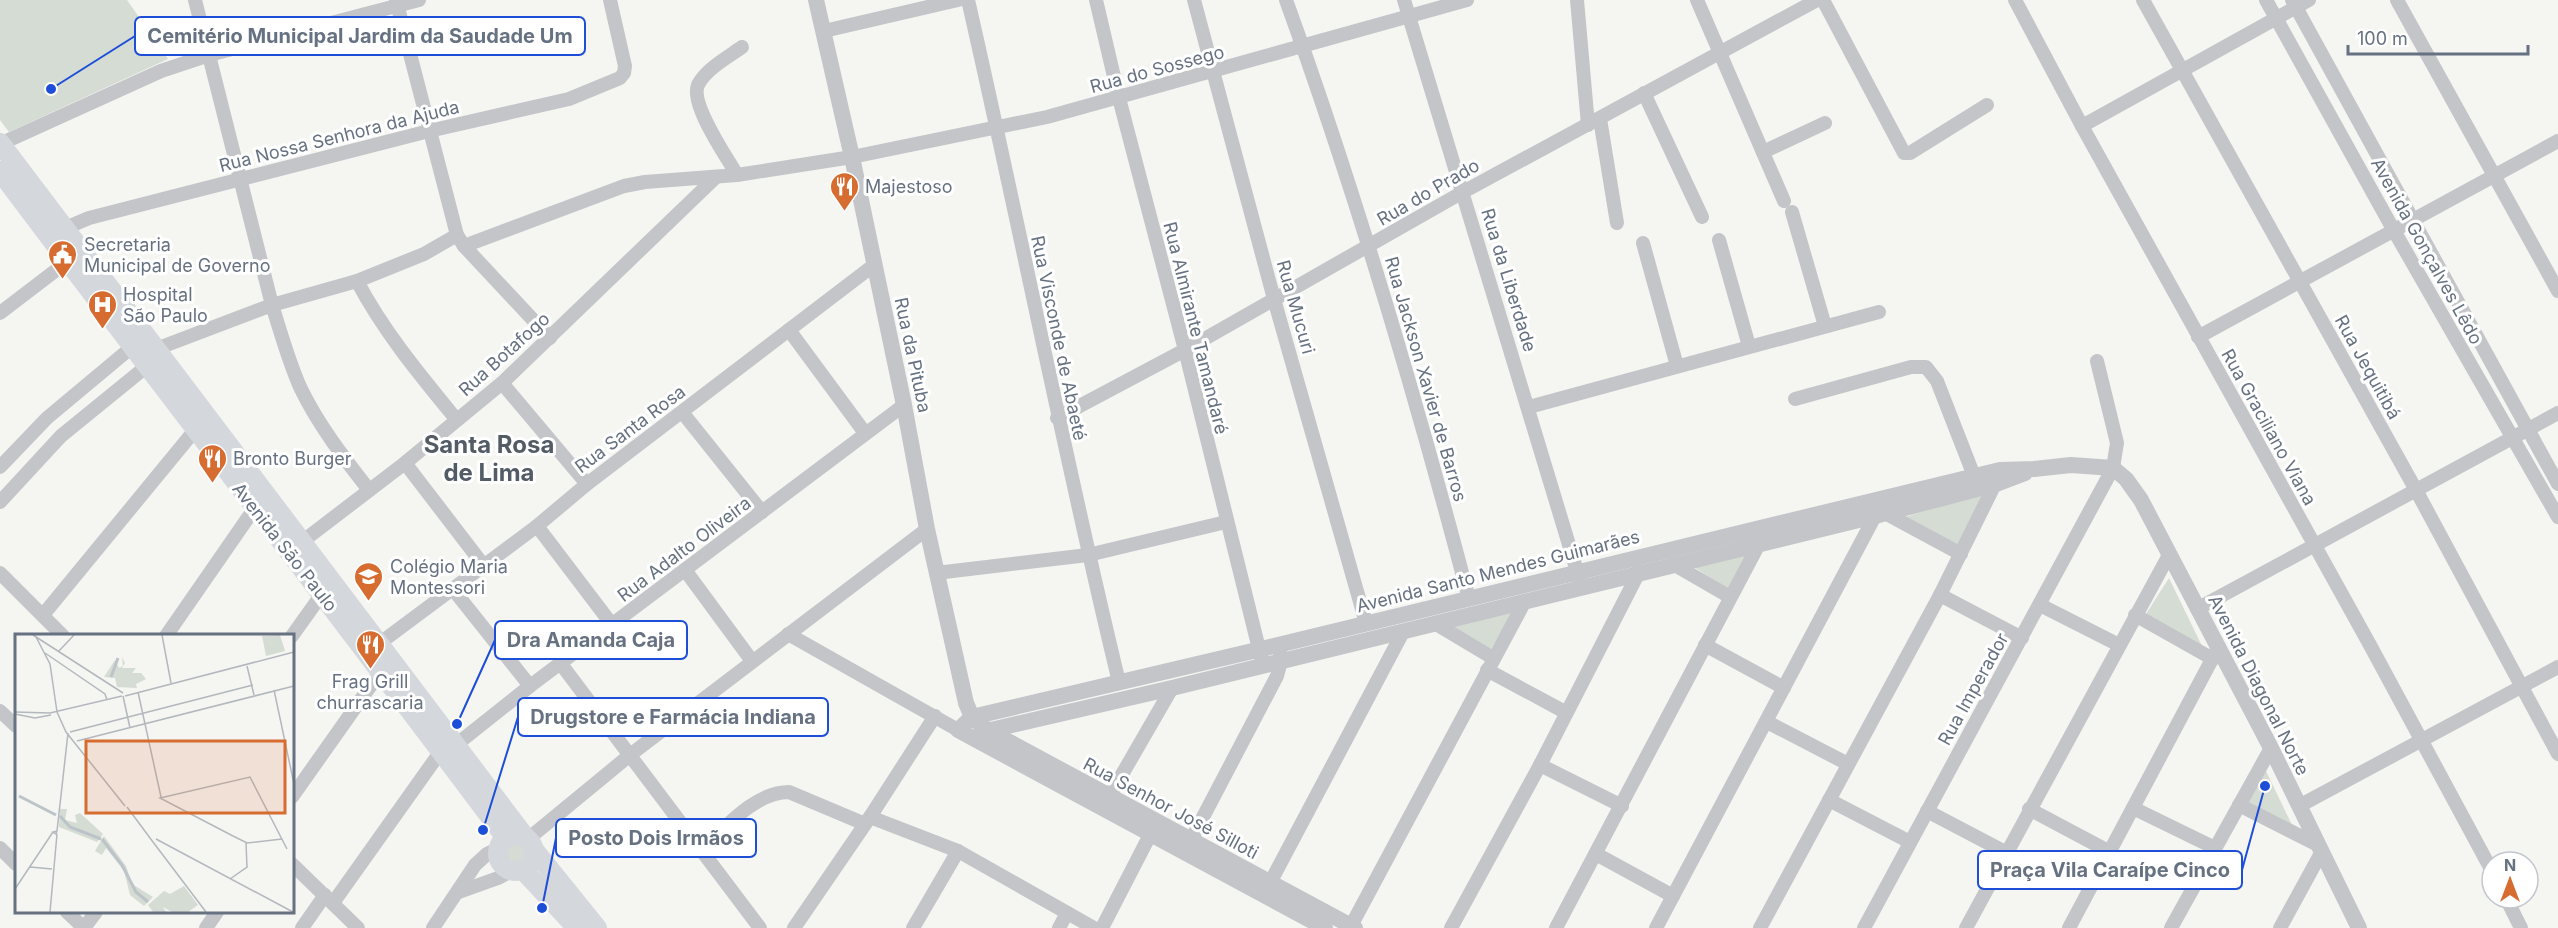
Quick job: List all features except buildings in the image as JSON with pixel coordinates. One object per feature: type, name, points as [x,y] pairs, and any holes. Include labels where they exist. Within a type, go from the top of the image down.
[{"type":"main road","name":"Avenida São Paulo","points":[[0,143],[152,358],[195,430],[254,509],[381,670],[529,842],[597,928]]},
{"type":"main road","name":"Avenida São Paulo","points":[[0,172],[132,347],[152,358],[303,541],[380,643],[449,747],[501,844],[500,863],[517,871],[577,928]]},
{"type":"main road","points":[[501,844],[514,834],[529,842],[530,865],[517,871]]},
{"type":"street","points":[[195,0],[272,305],[287,353],[310,407],[333,443],[369,490]]},
{"type":"street","points":[[0,143],[161,71],[209,55],[396,3],[419,0]]},
{"type":"street","name":"Rua Nossa Senhora da Ajuda","points":[[63,229],[89,218],[429,131],[569,99],[595,90],[622,76],[625,66],[610,0]]},
{"type":"street","name":"Rua da Pituba","points":[[816,0],[904,405],[936,573],[966,703],[972,717]]},
{"type":"street","points":[[824,31],[958,0]]},
{"type":"street","name":"Rua Visconde de Abaeté","points":[[968,0],[998,128],[1057,418],[1119,682]]},
{"type":"street","name":"Rua Almirante Tamandaré","points":[[1096,0],[1261,657]]},
{"type":"street","name":"Rua Mucuri","points":[[1194,0],[1274,299],[1366,623]]},
{"type":"street","name":"Rua Jackson Xavier de Barros","points":[[1286,0],[1368,247],[1426,434],[1469,599]]},
{"type":"street","name":"Rua da Liberdade","points":[[1404,0],[1580,579]]},
{"type":"street","name":"Rua do Sossego","points":[[0,502],[61,436],[152,358],[272,305],[357,281],[460,241],[624,186],[645,182],[715,178],[852,158],[998,128],[1119,98],[1467,0]]},
{"type":"street","points":[[1577,0],[1594,122],[1617,223]]},
{"type":"street","points":[[1697,0],[1788,207],[1825,326]]},
{"type":"street","name":"Rua do Prado","points":[[1057,418],[1185,350],[1463,192],[1817,0]]},
{"type":"street","points":[[1823,0],[1904,153],[1910,153],[1987,105]]},
{"type":"street","name":"Rua Graciliano Viana","points":[[2015,0],[2481,850]]},
{"type":"street","name":"Rua Jequitibá","points":[[2143,0],[2416,490],[2558,754]]},
{"type":"street","name":"Avenida Gonçalves Lêdo","points":[[2266,0],[2393,229],[2558,517]]},
{"type":"street","points":[[2082,126],[2277,19],[2294,3],[2309,0]]},
{"type":"street","points":[[2397,0],[2558,291]]},
{"type":"street","points":[[396,3],[460,241],[550,338]]},
{"type":"street","name":"Avenida Gonçalves Lêdo","points":[[2294,3],[2558,484]]},
{"type":"street","points":[[737,175],[701,111],[696,96],[696,87],[704,77],[742,47]]},
{"type":"street","points":[[1644,93],[1702,217]]},
{"type":"street","points":[[1763,152],[1825,123]]},
{"type":"street","points":[[2198,337],[2558,141]]},
{"type":"street","name":"Rua Botafogo","points":[[303,541],[405,463],[502,383],[715,178]]},
{"type":"street","points":[[1719,240],[1749,346]]},
{"type":"street","points":[[1643,243],[1677,366]]},
{"type":"street","points":[[0,313],[68,261]]},
{"type":"street","name":"Rua Santa Rosa","points":[[380,643],[537,526],[587,484],[874,265]]},
{"type":"street","points":[[357,281],[393,341],[456,419]]},
{"type":"street","points":[[1529,407],[1879,312]]},
{"type":"street","points":[[789,330],[865,433]]},
{"type":"street","points":[[0,467],[47,418],[132,347]]},
{"type":"street","points":[[2097,361],[2116,443],[2113,468]]},
{"type":"street","points":[[1795,399],[1911,367],[1926,367],[1937,381],[1974,476]]},
{"type":"street","points":[[502,383],[587,484]]},
{"type":"street","name":"Rua Adalto Oliveira","points":[[302,928],[329,899],[449,747],[613,626],[904,405]]},
{"type":"street","points":[[682,412],[762,512]]},
{"type":"street","points":[[2197,609],[2558,413]]},
{"type":"street","points":[[47,418],[61,436]]},
{"type":"street","points":[[43,615],[195,430]]},
{"type":"street","points":[[405,463],[484,566]]},
{"type":"street","name":"Avenida Santo Mendes Guimarães","points":[[1280,653],[1366,623],[1469,599],[1580,579],[1639,572],[1880,514],[1998,477],[2034,469],[2071,465],[2113,468]]},
{"type":"street","name":"Avenida Diagonal Norte","points":[[2113,468],[2126,479],[2141,500],[2197,609],[2216,653],[2271,748],[2318,849],[2359,928]]},
{"type":"street","name":"Rua Imperador","points":[[1864,928],[2113,468]]},
{"type":"street","name":"Avenida Santo Mendes Guimarães","points":[[972,717],[1119,682],[1402,632],[1525,601],[1580,579],[1974,476],[1998,477]]},
{"type":"street","points":[[1760,928],[1940,595],[1998,477]]},
{"type":"street","points":[[167,634],[254,509]]},
{"type":"street","points":[[1657,928],[1784,688],[1880,514],[1961,554]]},
{"type":"street","points":[[936,573],[1088,555],[1226,522]]},
{"type":"street","points":[[537,526],[613,626]]},
{"type":"street","points":[[529,842],[630,755],[927,528]]},
{"type":"street","points":[[1556,928],[1759,544]]},
{"type":"street","points":[[1966,928],[2169,555]]},
{"type":"street","points":[[1673,564],[1731,597]]},
{"type":"street","points":[[685,570],[752,661]]},
{"type":"street","points":[[1451,928],[1540,765],[1565,712],[1639,572]]},
{"type":"street","points":[[0,573],[61,634]]},
{"type":"street","points":[[452,588],[530,686]]},
{"type":"street","points":[[293,634],[322,594]]},
{"type":"street","points":[[1940,595],[2022,638]]},
{"type":"street","points":[[1353,927],[1525,601]]},
{"type":"street","points":[[2040,605],[2120,645]]},
{"type":"street","points":[[2069,928],[2216,653],[2135,615]]},
{"type":"street","points":[[1436,624],[1490,664],[1565,712]]},
{"type":"street","points":[[1269,883],[1402,632]]},
{"type":"street","points":[[788,634],[964,733],[972,717]]},
{"type":"street","points":[[1705,645],[1784,688]]},
{"type":"street","points":[[1191,840],[1276,676],[1280,653]]},
{"type":"street","name":"Avenida Santo Mendes Guimarães","points":[[964,733],[987,730],[1172,688],[1261,657]]},
{"type":"street","points":[[561,664],[760,928]]},
{"type":"street","points":[[2299,806],[2558,667]]},
{"type":"street","points":[[294,794],[381,670]]},
{"type":"street","points":[[1109,797],[1172,688]]},
{"type":"street","points":[[0,711],[15,725]]},
{"type":"street","points":[[794,928],[868,820],[935,716]]},
{"type":"street","name":"Rua Senhor José Silloti","points":[[972,717],[987,730],[1353,927]]},
{"type":"street","points":[[1767,722],[1848,764]]},
{"type":"street","name":"Rua Senhor José Silloti","points":[[964,733],[1325,928]]},
{"type":"street","points":[[2171,928],[2271,748]]},
{"type":"street","points":[[1540,765],[1622,806]]},
{"type":"street","points":[[701,849],[748,809],[777,793],[789,792],[958,850],[1094,928]]},
{"type":"street","points":[[1829,800],[1910,842]]},
{"type":"street","points":[[2239,805],[2318,849],[2280,928]]},
{"type":"street","points":[[2133,808],[2216,848]]},
{"type":"street","points":[[2030,809],[2110,852]]},
{"type":"street","points":[[1927,811],[2007,854]]},
{"type":"street","points":[[1102,928],[1151,833]]},
{"type":"street","points":[[433,928],[475,865],[501,844]]},
{"type":"street","points":[[0,848],[15,863]]},
{"type":"street","points":[[913,928],[958,850]]},
{"type":"street","points":[[1596,855],[1673,896]]},
{"type":"street","points":[[294,866],[358,928]]},
{"type":"street","points":[[459,892],[517,871]]},
{"type":"street","points":[[2512,910],[2521,928]]},
{"type":"street","points":[[68,913],[84,928],[95,913]]},
{"type":"street","points":[[206,928],[216,913]]},
{"type":"street","points":[[1059,928],[1066,913]]},
{"type":"shaded area","points":[[0,0],[127,0],[168,59],[9,132],[0,120]]},
{"type":"shaded area","points":[[1986,492],[1959,548],[1902,518]]},
{"type":"shaded area","points":[[1747,555],[1729,590],[1694,567]]},
{"type":"shaded area","points":[[2169,578],[2202,646],[2146,614]]},
{"type":"shaded area","points":[[1514,610],[1491,649],[1452,626]]},
{"type":"shaded area","points":[[2265,769],[2293,827],[2247,803]]},
{"type":"shaded area","points":[[522,838],[532,858],[528,864],[506,867],[501,858],[503,845],[505,842]]},
{"type":"place","name":"Cemitério Municipal Jardim da Saudade Um","points":[[51,89]]},
{"type":"place","name":"Majestoso","points":[[844,212]]},
{"type":"place","name":"Secretaria Municipal de Governo","points":[[63,280]]},
{"type":"place","name":"Hospital São Paulo","points":[[102,330]]},
{"type":"place","name":"Bronto Burger","points":[[212,484]]},
{"type":"place","name":"Colégio Maria Montessori","points":[[369,602]]},
{"type":"place","name":"Frag Grill churrascaria","points":[[370,670]]},
{"type":"place","name":"Dra Amanda Caja","points":[[457,724]]},
{"type":"place","name":"Praça Vila Caraípe Cinco","points":[[2265,786]]},
{"type":"place","name":"Drugstore e Farmácia Indiana","points":[[483,830]]},
{"type":"place","name":"Posto Dois Irmãos","points":[[542,908]]},
{"type":"district","name":"Santa Rosa de Lima","points":[[489,458]]}]
